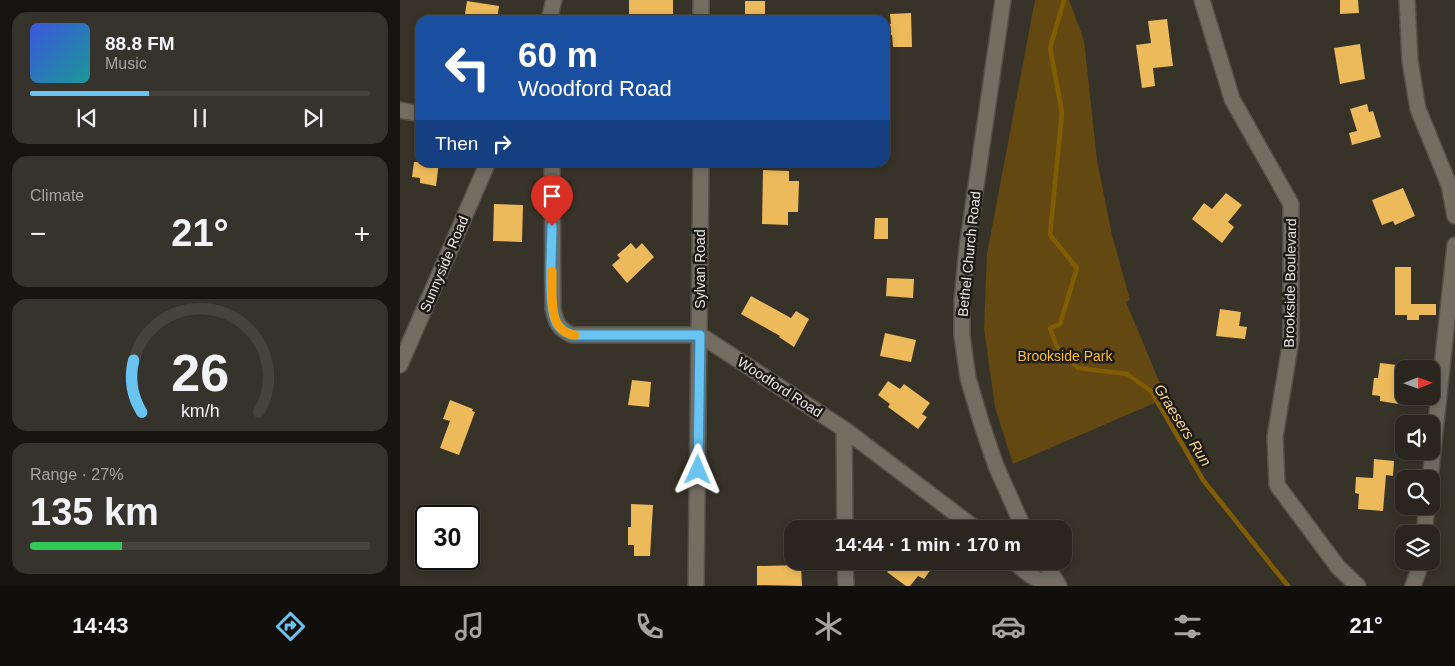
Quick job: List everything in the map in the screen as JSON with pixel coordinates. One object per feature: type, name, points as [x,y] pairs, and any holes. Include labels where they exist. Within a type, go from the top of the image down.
[{"type":"street","points":[[550,15],[554,0]]},
{"type":"street","points":[[701,15],[702,0]]},
{"type":"street","name":"Bethel Church Road","points":[[1003,0],[967,248],[962,300],[962,336],[968,378],[980,422],[996,466],[1020,520]]},
{"type":"street","name":"Brookside Boulevard","points":[[1202,0],[1232,99],[1291,204],[1291,340],[1275,438],[1277,485],[1338,567],[1358,586]]},
{"type":"street","points":[[1408,0],[1410,61],[1418,109],[1449,185],[1455,216]]},
{"type":"street","points":[[400,110],[415,113]]},
{"type":"street","name":"Sunnyside Road","points":[[400,365],[486,167]]},
{"type":"street","points":[[552,167],[552,309],[557,324],[563,331],[572,335],[700,335]]},
{"type":"street","name":"Sylvan Road","points":[[696,586],[701,167]]},
{"type":"street","points":[[1431,470],[1455,245]]},
{"type":"street","name":"Woodford Road","points":[[700,335],[844,429],[964,520]]},
{"type":"street","points":[[844,429],[845,520]]},
{"type":"street","points":[[846,570],[846,586]]},
{"type":"street","points":[[1023,570],[1030,576],[1049,586]]},
{"type":"street","points":[[1049,570],[1059,586]]},
{"type":"street","points":[[1413,586],[1419,570]]},
{"type":"green space","name":"Brookside Park","points":[[1035,0],[1069,0],[1084,40],[1097,160],[1112,235],[1130,300],[1126,302],[1166,398],[1013,464],[995,407],[984,328],[987,254]]},
{"type":"building","points":[[629,0],[673,0],[673,15],[629,15]]},
{"type":"building","points":[[1340,0],[1358,0],[1359,13],[1340,14]]},
{"type":"building","points":[[467,1],[499,6],[498,15],[465,14]]},
{"type":"building","points":[[745,1],[765,1],[765,15],[745,15]]},
{"type":"building","points":[[911,13],[912,47],[893,47],[892,35],[890,35],[890,14]]},
{"type":"building","points":[[1167,19],[1173,66],[1153,68],[1155,86],[1142,88],[1136,45],[1151,43],[1148,21]]},
{"type":"building","points":[[1360,44],[1365,79],[1340,84],[1334,48]]},
{"type":"building","points":[[1367,104],[1369,112],[1373,111],[1381,137],[1352,145],[1349,133],[1357,131],[1350,109]]},
{"type":"building","points":[[414,162],[415,167],[438,167],[436,186],[420,183],[420,178],[412,177]]},
{"type":"building","points":[[763,170],[789,171],[789,181],[799,181],[798,212],[788,212],[788,225],[762,224]]},
{"type":"building","points":[[1403,188],[1415,216],[1395,225],[1393,221],[1382,225],[1372,200]]},
{"type":"building","points":[[1226,193],[1242,205],[1228,222],[1234,227],[1222,243],[1192,219],[1204,203],[1212,209]]},
{"type":"building","points":[[494,204],[523,205],[522,242],[493,241]]},
{"type":"building","points":[[875,218],[888,218],[888,239],[874,239]]},
{"type":"building","points":[[631,243],[636,249],[642,243],[654,257],[627,283],[612,265],[620,258],[617,255]]},
{"type":"building","points":[[1395,267],[1411,267],[1411,304],[1436,304],[1436,315],[1419,315],[1419,320],[1407,320],[1407,315],[1395,315]]},
{"type":"building","points":[[887,278],[914,279],[913,298],[886,296]]},
{"type":"building","points":[[751,296],[791,318],[796,311],[809,319],[794,347],[780,336],[741,314]]},
{"type":"building","points":[[1220,309],[1241,312],[1239,326],[1247,327],[1245,339],[1216,336]]},
{"type":"building","points":[[885,333],[916,340],[911,362],[880,356]]},
{"type":"building","points":[[1380,363],[1395,365],[1395,403],[1380,401],[1380,396],[1372,395],[1374,378],[1378,378]]},
{"type":"building","points":[[632,380],[651,382],[649,407],[628,405]]},
{"type":"building","points":[[888,381],[900,389],[904,384],[930,403],[922,414],[927,417],[918,429],[888,407],[890,404],[878,395]]},
{"type":"building","points":[[450,400],[473,409],[472,411],[475,412],[459,455],[440,448],[450,421],[443,419]]},
{"type":"building","points":[[1374,459],[1394,461],[1393,476],[1386,475],[1383,511],[1358,509],[1359,494],[1355,493],[1356,477],[1373,478]]},
{"type":"building","points":[[631,504],[653,505],[650,556],[634,556],[634,545],[628,545],[628,527],[631,527]]},
{"type":"building","points":[[784,565],[784,570],[801,570],[802,586],[757,585],[757,566]]},
{"type":"building","points":[[889,570],[930,570],[924,579],[918,576],[910,586],[906,586],[887,572]]},
{"type":"waterway","name":"Graesers Run","points":[[1064,0],[1050,48],[1062,112],[1050,235],[1077,268],[1060,324],[1050,328],[1057,347],[1078,368],[1127,374],[1151,391],[1203,480],[1288,586]]},
{"type":"slow traffic","points":[[552,271],[552,309],[557,324],[563,331],[575,335]]},
{"type":"route","points":[[552,226],[552,309],[557,324],[563,331],[572,335],[700,335],[698,470]]}]
